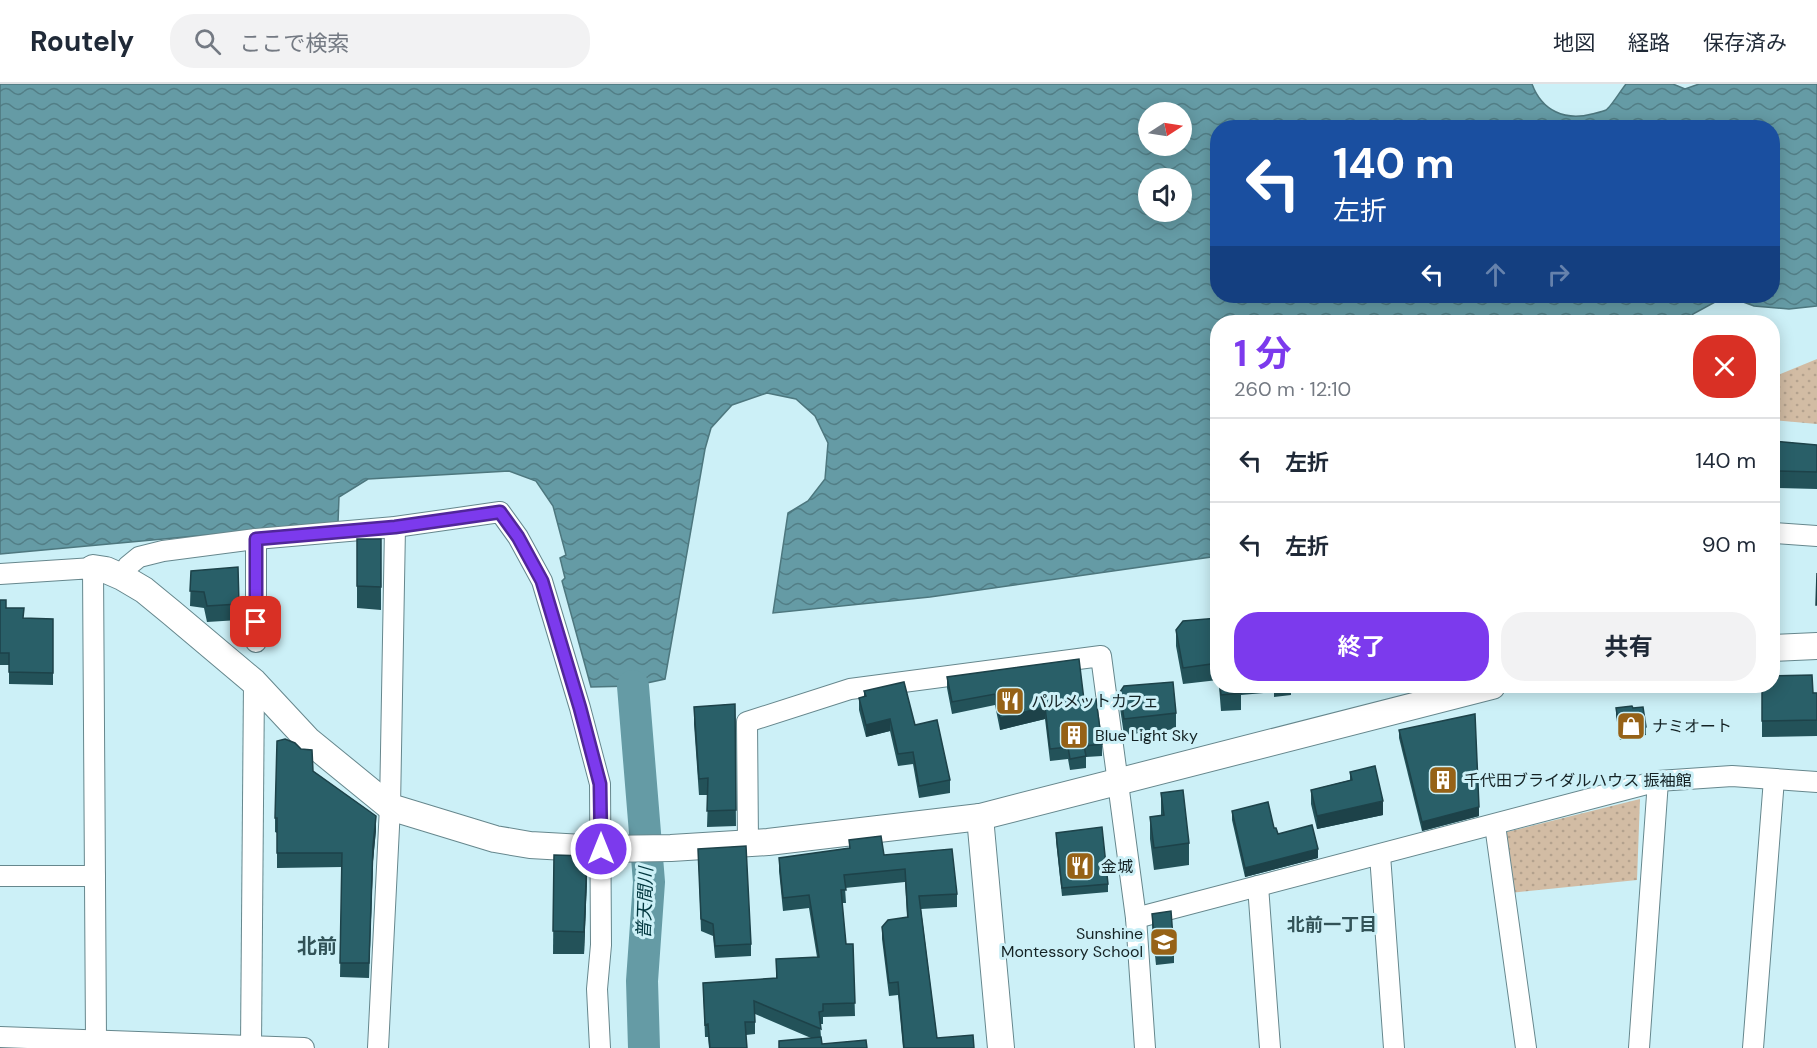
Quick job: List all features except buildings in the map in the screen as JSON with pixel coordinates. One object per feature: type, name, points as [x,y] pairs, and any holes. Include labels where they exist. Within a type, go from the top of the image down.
[{"type":"street","points":[[122,577],[128,566],[139,557],[149,554],[256,539],[395,527],[500,512],[518,537],[542,581],[600,784],[606,849],[597,989],[600,1048]]},
{"type":"street","points":[[378,1048],[390,807],[395,527]]},
{"type":"street","points":[[1780,533],[1817,536]]},
{"type":"street","points":[[256,539],[256,642]]},
{"type":"street","points":[[93,568],[96,1040]]},
{"type":"street","points":[[0,574],[93,568],[106,570],[122,577],[144,590],[254,682],[308,740],[390,807],[495,839],[530,845],[606,849],[671,848],[748,843],[981,817],[1465,693]]},
{"type":"street","points":[[1780,648],[1817,646]]},
{"type":"street","points":[[748,843],[747,722],[850,689],[1101,656],[1136,918],[1145,1048]]},
{"type":"street","points":[[251,1046],[254,682]]},
{"type":"street","points":[[1136,918],[1658,781],[1732,776],[1817,782]]},
{"type":"street","points":[[1754,1048],[1774,779]]},
{"type":"street","points":[[1640,1048],[1658,781]]},
{"type":"street","points":[[981,817],[1001,1048]]},
{"type":"street","points":[[1495,825],[1526,1048]]},
{"type":"street","points":[[1380,855],[1394,1048]]},
{"type":"street","points":[[0,876],[95,876]]},
{"type":"street","points":[[1258,886],[1270,1048]]},
{"type":"street","points":[[0,1037],[304,1048]]},
{"type":"shaded area","points":[[1817,359],[1817,424],[1780,421],[1780,374]]},
{"type":"shaded area","points":[[1640,799],[1637,880],[1510,893],[1503,833]]},
{"type":"water","points":[[0,84],[1532,84],[1536,93],[1548,107],[1564,115],[1582,116],[1606,110],[1626,84],[1673,84],[1685,89],[1699,84],[1817,84],[1817,306],[1789,309],[1754,306],[1746,303],[1780,303],[1780,120],[1210,120],[1210,303],[1713,303],[1692,315],[1210,315],[1210,557],[930,597],[773,613],[788,513],[808,501],[825,479],[828,443],[815,416],[796,399],[767,393],[732,405],[711,428],[705,449],[665,679],[633,686],[591,687],[562,581],[565,578],[560,558],[566,555],[553,506],[536,481],[509,471],[368,479],[339,497],[338,523],[0,554]]},
{"type":"waterway","name":"普天間川","points":[[633,686],[649,882],[642,981],[644,1048]]},
{"type":"place","name":"パルメットカフェ","points":[[1010,701]]},
{"type":"place","name":"ナミオート","points":[[1631,726]]},
{"type":"place","name":"Blue Light Sky","points":[[1074,735]]},
{"type":"place","name":"千代田ブライダルハウス 振袖館","points":[[1443,780]]},
{"type":"place","name":"金城","points":[[1080,866]]},
{"type":"place","name":"Sunshine Montessory School","points":[[1164,942]]},
{"type":"district","name":"北前一丁目","points":[[1332,925]]},
{"type":"district","name":"北前","points":[[317,946]]},
{"type":"route","points":[[256,622],[256,539],[395,527],[500,512],[518,537],[542,581],[600,784],[601,849]]}]
